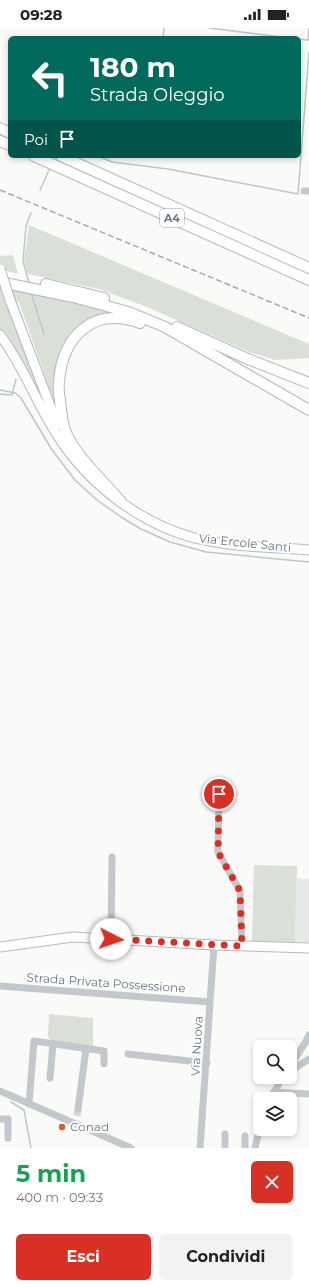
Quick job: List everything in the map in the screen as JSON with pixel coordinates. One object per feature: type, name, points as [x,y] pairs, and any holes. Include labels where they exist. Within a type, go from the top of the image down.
[{"type":"highway","name":"A4","points":[[38,158],[309,280]]},
{"type":"highway","name":"A4","points":[[65,158],[309,268]]},
{"type":"highway","points":[[0,275],[131,314],[165,327],[309,410]]},
{"type":"highway","points":[[0,282],[29,284],[90,294],[123,304],[149,314],[248,359],[309,383]]},
{"type":"highway","points":[[121,502],[88,464],[68,435],[61,415],[58,382],[67,350],[73,339],[82,328],[90,323],[110,319],[134,321],[199,346]]},
{"type":"main road","points":[[0,269],[10,300],[51,409],[69,445],[86,469],[121,502]]},
{"type":"main road","points":[[0,335],[20,365],[63,445],[94,481],[121,502]]},
{"type":"main road","name":"Via Ercole Santi","points":[[121,502],[146,518],[185,535],[211,541],[309,550]]},
{"type":"main road","points":[[0,947],[73,936],[214,945],[309,948]]},
{"type":"street","points":[[219,794],[218,852],[240,891],[242,946]]},
{"type":"street","points":[[111,939],[112,857]]},
{"type":"street","name":"Via Nuova","points":[[200,1148],[214,945]]},
{"type":"street","name":"Strada Privata Possessione","points":[[0,986],[210,1002]]},
{"type":"street","points":[[297,1055],[309,1035]]},
{"type":"street","points":[[29,1104],[34,1041],[104,1051],[104,1064]]},
{"type":"street","points":[[50,1078],[53,1044]]},
{"type":"street","points":[[76,1124],[86,1049]]},
{"type":"street","points":[[128,1054],[207,1063]]},
{"type":"street","points":[[297,1067],[309,1059]]},
{"type":"street","points":[[0,1092],[131,1148]]},
{"type":"street","points":[[297,1095],[309,1094]]},
{"type":"street","points":[[0,1119],[8,1119],[8,1138]]},
{"type":"street","points":[[225,1134],[225,1148]]},
{"type":"street","points":[[245,1136],[245,1148]]},
{"type":"street","points":[[255,1148],[258,1136]]},
{"type":"shaded area","points":[[29,225],[309,344],[309,358],[275,360],[252,353],[147,307],[99,289],[28,274],[24,261]]},
{"type":"shaded area","points":[[13,255],[18,274],[0,269],[0,256]]},
{"type":"shaded area","points":[[0,287],[75,302],[117,314],[92,318],[77,328],[65,345],[59,416],[19,302],[8,305],[40,394],[19,356],[0,332]]},
{"type":"shaded area","points":[[254,865],[297,866],[295,942],[252,941]]},
{"type":"shaded area","points":[[297,878],[309,879],[309,943],[295,942]]},
{"type":"shaded area","points":[[49,1014],[93,1018],[93,1050],[53,1044],[48,1036]]},
{"type":"waterway","points":[[163,36],[164,28]]},
{"type":"waterway","points":[[209,28],[273,36]]},
{"type":"waterway","points":[[309,28],[309,40]]},
{"type":"waterway","points":[[301,39],[308,40]]},
{"type":"waterway","points":[[301,155],[309,52]]},
{"type":"waterway","points":[[103,158],[112,162],[168,169],[298,194],[301,158]]},
{"type":"waterway","points":[[40,190],[49,170]]},
{"type":"waterway","points":[[29,283],[23,261],[26,226],[31,213]]},
{"type":"waterway","points":[[31,293],[44,334]]},
{"type":"waterway","points":[[0,394],[12,395],[16,379]]},
{"type":"waterway","points":[[0,390],[15,393],[21,398],[52,450],[75,480],[97,500],[141,529],[170,542],[206,552],[309,562]]},
{"type":"waterway","points":[[11,1102],[24,1110],[31,1148]]},
{"type":"tunnel","points":[[77,1116],[78,1109]]},
{"type":"railway","points":[[0,190],[309,318]]},
{"type":"place","name":"Conad","points":[[62,1127]]},
{"type":"route","points":[[111,939],[242,946],[240,891],[218,852],[219,794]]}]
